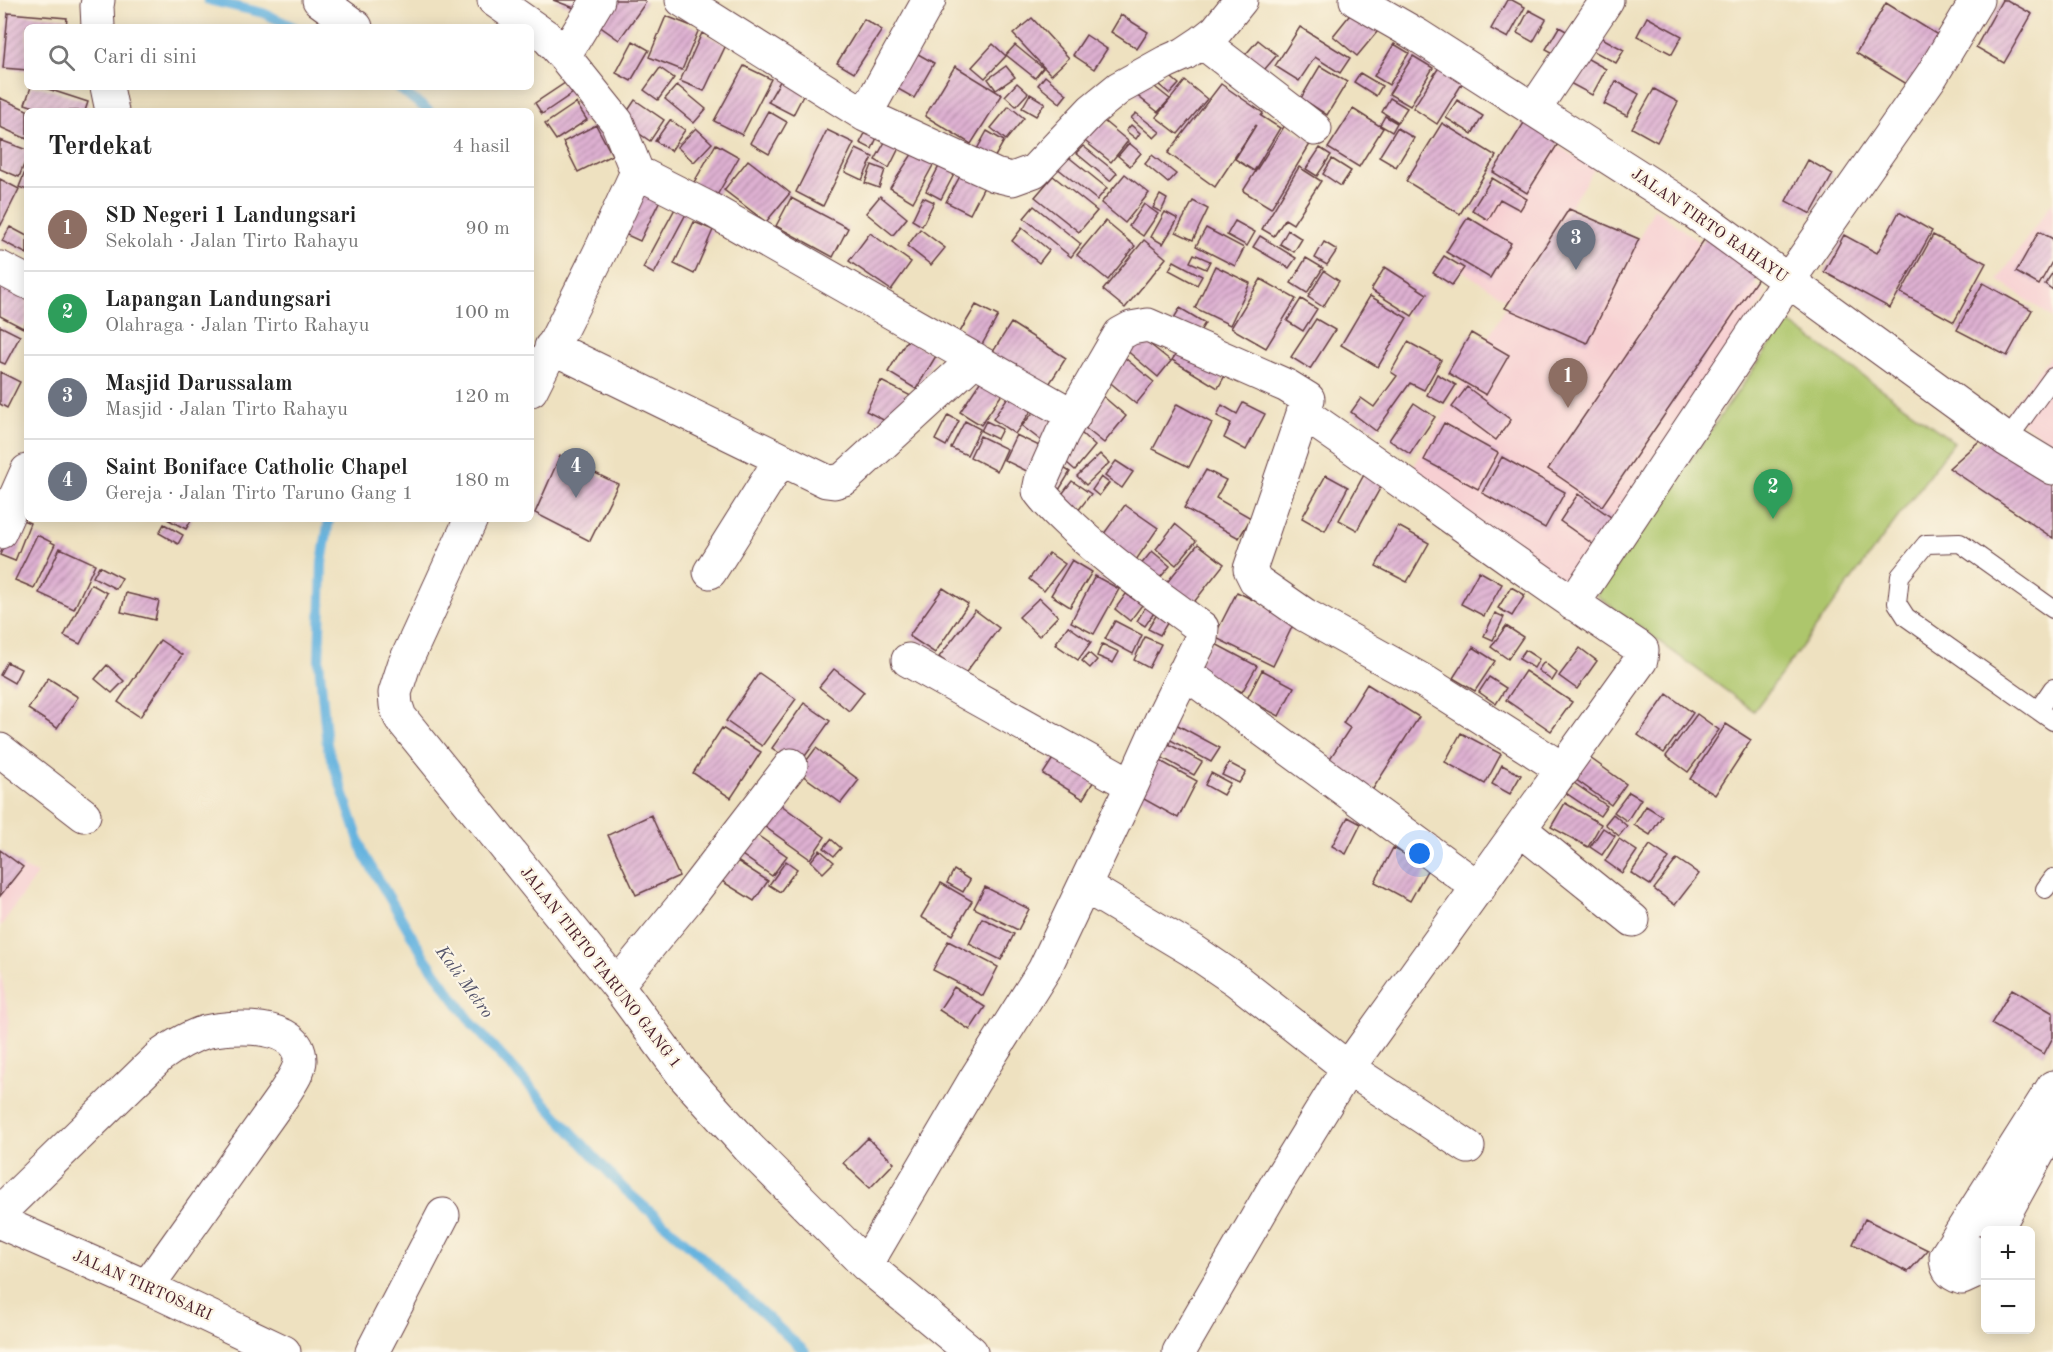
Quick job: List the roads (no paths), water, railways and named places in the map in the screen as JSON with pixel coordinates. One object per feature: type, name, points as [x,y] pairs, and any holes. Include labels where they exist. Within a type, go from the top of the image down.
[{"type":"street","points":[[319,0],[352,24]]},
{"type":"street","points":[[494,0],[528,24]]},
{"type":"street","points":[[564,57],[597,0]]},
{"type":"street","points":[[865,115],[929,0]]},
{"type":"street","points":[[696,3],[865,115],[995,175],[1012,179],[1034,171],[1092,110],[1119,88],[1202,42],[1216,31],[1241,0]]},
{"type":"street","name":"JALAN TIRTO RAHAYU","points":[[1356,0],[1417,35],[1694,212],[2007,440],[2053,468]]},
{"type":"street","points":[[1534,110],[1606,0]]},
{"type":"street","points":[[1573,604],[1788,281],[1932,75],[1977,0]]},
{"type":"street","points":[[534,28],[547,37],[617,122],[637,172],[708,208],[1074,416]]},
{"type":"street","points":[[1202,42],[1315,129]]},
{"type":"street","points":[[108,90],[111,108]]},
{"type":"street","points":[[534,384],[637,172]]},
{"type":"street","points":[[0,268],[24,280]]},
{"type":"street","points":[[866,1264],[974,1081],[1044,970],[1201,639],[1202,628],[1136,581],[1086,539],[1046,501],[1039,490],[1062,434],[1120,334],[1131,328],[1148,325],[1287,386],[1308,399],[1250,569],[1256,581],[1305,615],[1427,683],[1564,770]]},
{"type":"street","points":[[551,347],[826,481],[834,482],[844,479],[975,359]]},
{"type":"street","points":[[1179,1352],[1276,1185],[1348,1068],[1641,660],[1642,650],[1573,604],[1403,481],[1303,413]]},
{"type":"street","points":[[710,572],[781,459]]},
{"type":"street","points":[[0,532],[24,478]]},
{"type":"street","name":"JALAN TIRTO TARUNO GANG 1","points":[[470,522],[404,665],[395,693],[400,717],[617,986],[684,1076],[748,1147],[866,1264],[971,1352]]},
{"type":"street","points":[[908,660],[1132,785]]},
{"type":"street","points":[[1184,672],[1479,888]]},
{"type":"street","points":[[0,750],[84,815]]},
{"type":"street","points":[[617,986],[791,765]]},
{"type":"street","points":[[1520,829],[1633,920]]},
{"type":"street","points":[[1085,886],[1192,950],[1236,980],[1348,1068],[1468,1147]]},
{"type":"street","points":[[0,1212],[160,1056],[179,1042],[205,1032],[236,1028],[268,1029],[285,1036],[296,1045],[300,1061],[282,1097],[147,1287]]},
{"type":"street","points":[[1981,1259],[1973,1273],[1962,1278],[1953,1275],[1946,1266],[1946,1256],[2053,1087]]},
{"type":"street","points":[[1998,1226],[2053,1126]]},
{"type":"street","points":[[372,1352],[443,1215]]},
{"type":"street","name":"JALAN TIRTOSARI","points":[[0,1222],[147,1287],[284,1352]]},
{"type":"lane","points":[[2007,440],[2053,377]]},
{"type":"lane","points":[[2053,609],[1960,543],[1926,544],[1900,576],[1897,603],[1906,617],[2046,716],[2053,688]]},
{"type":"waterway","name":"Kali Metro","points":[[208,0],[263,13],[287,24]]},
{"type":"waterway","name":"Kali Metro","points":[[401,90],[425,108]]},
{"type":"waterway","name":"Kali Metro","points":[[329,522],[322,563],[319,661],[327,745],[364,855],[425,958],[474,1026],[623,1188],[805,1352]]},
{"type":"place","name":"Masjid Darussalam","points":[[1576,270]]},
{"type":"place","name":"SD Negeri 1 Landungsari","points":[[1568,408]]},
{"type":"place","name":"Saint Boniface Catholic Chapel","points":[[576,498]]},
{"type":"place","name":"Lapangan Landungsari","points":[[1773,519]]}]
